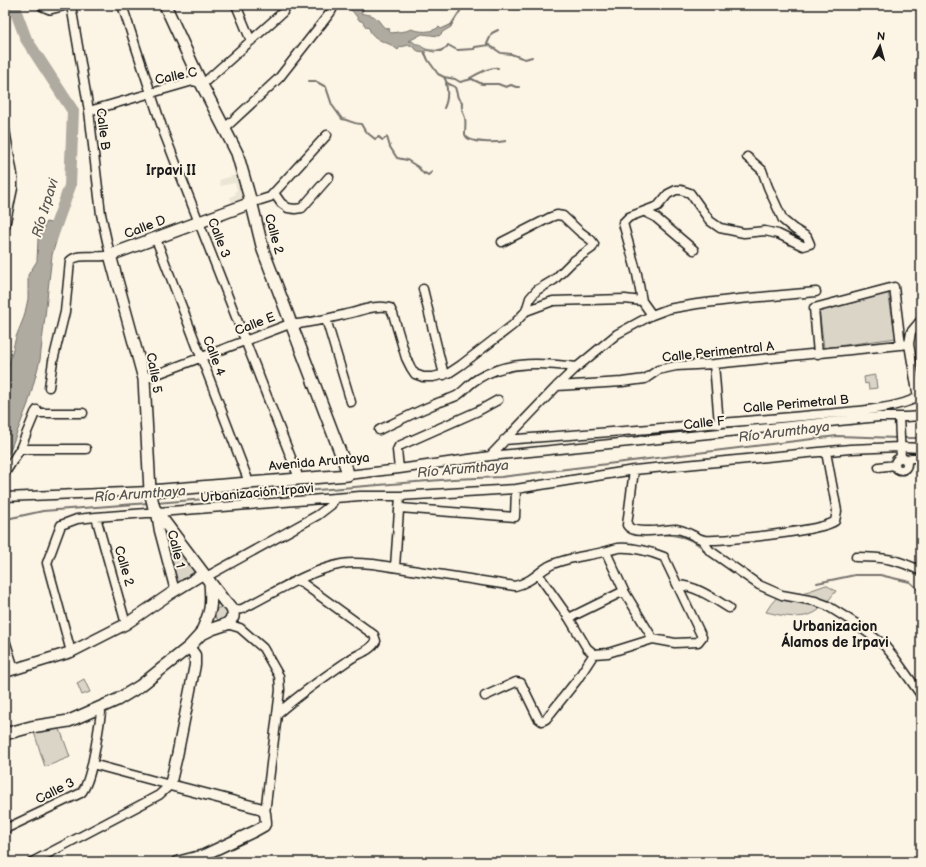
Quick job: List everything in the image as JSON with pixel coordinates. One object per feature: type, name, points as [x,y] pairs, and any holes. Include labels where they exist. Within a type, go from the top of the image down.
[{"type":"main road","points":[[43,5],[50,8],[62,5]]},
{"type":"main road","name":"Calle 2","points":[[165,5],[201,83],[241,163],[262,250],[348,475]]},
{"type":"main road","name":"Calle D","points":[[110,255],[156,239],[251,202]]},
{"type":"main road","name":"Calle 5","points":[[110,255],[144,380],[153,502]]},
{"type":"main road","name":"Avenida Aruntaya","points":[[153,502],[248,482],[348,475]]},
{"type":"main road","points":[[153,502],[206,578],[229,606],[233,617],[224,625],[200,635]]},
{"type":"main road","points":[[206,578],[212,620],[215,623],[224,625]]},
{"type":"main road","points":[[5,734],[60,723],[100,708],[140,686],[189,647],[200,635],[210,611],[217,603],[229,606]]},
{"type":"street","name":"Calle B","points":[[71,5],[89,111],[101,214],[110,255]]},
{"type":"street","name":"Calle 3","points":[[122,5],[164,133],[297,473],[297,479]]},
{"type":"street","points":[[236,5],[251,41]]},
{"type":"street","name":"Calle C","points":[[89,111],[193,81],[201,83],[206,81],[282,12],[287,5]]},
{"type":"street","points":[[224,128],[279,78],[330,13],[332,10],[330,5]]},
{"type":"street","points":[[5,130],[13,175],[13,188],[5,226]]},
{"type":"street","name":"Calle D","points":[[251,202],[270,197],[327,135]]},
{"type":"street","points":[[652,315],[642,301],[637,274],[623,223],[629,217],[658,206],[668,194],[676,190],[690,193],[710,221],[720,228],[744,233],[765,231],[778,234],[803,246],[810,244],[807,237],[783,220],[762,170],[747,156]]},
{"type":"street","points":[[274,193],[281,203],[288,208],[302,208],[329,177]]},
{"type":"street","points":[[645,212],[655,217],[694,250]]},
{"type":"street","points":[[423,289],[444,375],[461,365],[513,325],[526,311],[530,298],[537,290],[554,280],[572,262],[592,248],[594,244],[592,240],[579,231],[563,216],[557,215],[502,242]]},
{"type":"street","name":"Calle 4","points":[[156,239],[248,482]]},
{"type":"street","name":"Calle D","points":[[49,387],[53,361],[65,312],[70,261],[74,257],[79,256],[101,257],[110,255]]},
{"type":"street","points":[[818,354],[814,308],[894,287],[905,344],[919,396]]},
{"type":"street","points":[[490,456],[577,367],[616,334],[652,315],[668,309],[697,304],[816,292]]},
{"type":"street","points":[[526,311],[553,301],[626,299],[642,301]]},
{"type":"street","name":"Calle E","points":[[144,380],[287,325],[326,319],[379,306],[390,308],[406,358],[415,374],[424,377],[444,375]]},
{"type":"street","points":[[326,319],[350,402]]},
{"type":"street","points":[[905,344],[911,332],[921,320]]},
{"type":"street","name":"Calle Perimentral A","points":[[557,386],[645,379],[658,370],[676,366],[714,364],[905,344]]},
{"type":"street","points":[[379,430],[457,395],[478,378],[499,369],[527,363],[577,367]]},
{"type":"street","points":[[714,364],[719,424]]},
{"type":"street","name":"Calle Perimetral B","points":[[504,440],[719,424],[866,410],[896,405],[919,396]]},
{"type":"street","points":[[399,469],[397,450],[399,446],[472,414],[498,400]]},
{"type":"street","points":[[5,473],[20,449],[36,412],[83,413]]},
{"type":"street","name":"Calle F","points":[[490,456],[879,417],[921,416]]},
{"type":"street","points":[[879,467],[895,465],[898,470],[904,470],[907,464],[903,460],[900,446],[899,417]]},
{"type":"street","name":"Urbanización Irpavi","points":[[153,502],[400,496],[516,489],[634,470],[826,452],[850,448],[900,446],[921,448]]},
{"type":"street","points":[[20,449],[86,449]]},
{"type":"street","points":[[703,540],[765,535],[801,530],[832,523],[836,518],[836,511],[826,452]]},
{"type":"street","name":"Avenida Aruntaya","points":[[348,475],[490,456]]},
{"type":"street","points":[[903,460],[921,458]]},
{"type":"street","points":[[634,470],[627,525],[628,528],[632,530],[649,531],[676,529],[691,533],[703,540],[709,550],[759,585],[782,595],[815,601],[826,605],[855,623],[884,645],[921,694]]},
{"type":"street","points":[[400,508],[516,517],[516,489]]},
{"type":"street","points":[[395,567],[400,496]]},
{"type":"street","points":[[5,497],[153,502]]},
{"type":"street","points":[[5,640],[9,671],[71,652],[126,624],[175,591],[206,578],[318,515],[331,505],[335,498]]},
{"type":"street","points":[[71,652],[46,563],[61,525],[77,519],[96,517],[153,502]]},
{"type":"street","name":"Calle 1","points":[[153,502],[175,591]]},
{"type":"street","name":"Calle 2","points":[[96,517],[126,624]]},
{"type":"street","points":[[229,606],[242,609],[298,580],[324,569],[342,564],[361,563],[395,567],[515,586],[531,580],[538,574],[549,566],[562,561],[618,548],[651,552],[664,557],[678,585],[691,617],[702,637],[698,642],[691,643],[675,643],[653,638],[608,653],[594,654],[586,648],[569,618],[538,574]]},
{"type":"street","points":[[606,552],[624,591],[653,638]]},
{"type":"street","points":[[856,557],[891,559],[905,563],[921,571]]},
{"type":"street","points":[[277,714],[299,695],[358,654],[370,648],[376,641],[374,635],[298,580]]},
{"type":"street","points":[[678,585],[690,587],[704,593],[729,608]]},
{"type":"street","points":[[569,618],[624,591]]},
{"type":"street","points":[[178,862],[204,855],[255,831],[264,826],[266,818],[265,813],[280,690],[279,676],[263,648],[240,628],[224,625]]},
{"type":"street","points":[[32,862],[133,810],[159,794],[170,785],[195,665],[195,656],[189,647]]},
{"type":"street","points":[[485,696],[516,682],[521,683],[538,718],[542,721],[546,719],[577,680],[594,654]]},
{"type":"street","name":"Calle 3","points":[[5,829],[85,790],[92,764],[101,713],[100,708]]},
{"type":"street","points":[[92,764],[259,808],[265,813]]},
{"type":"shaded area","points":[[342,5],[366,5],[361,13],[372,15],[385,28],[390,29],[389,31],[391,33],[411,29],[429,31],[439,27],[441,29],[452,24],[451,27],[439,36],[422,34],[409,41],[419,44],[427,49],[441,51],[434,52],[425,50],[425,55],[424,52],[418,51],[410,45],[400,47],[398,50],[383,42],[372,34],[369,28],[366,27],[362,21],[360,21],[349,9]]},
{"type":"shaded area","points":[[239,174],[246,196],[244,199],[232,203],[230,197],[236,194],[235,192],[237,190],[235,183],[221,186],[219,180]]},
{"type":"shaded area","name":"Río Irpavi","points":[[46,222],[61,225],[52,255],[40,360],[28,404],[9,453],[5,458],[5,379],[28,299],[28,275],[37,261],[38,239]]},
{"type":"shaded area","points":[[888,292],[896,338],[824,348],[819,309]]},
{"type":"shaded area","points":[[875,375],[877,388],[869,389],[868,383],[865,384],[864,377]]},
{"type":"shaded area","points":[[163,530],[196,572],[179,584],[177,584]]},
{"type":"shaded area","points":[[826,585],[836,591],[821,608],[809,615],[795,617],[766,612],[779,595],[797,594]]},
{"type":"shaded area","points":[[223,607],[227,609],[228,618],[220,621],[214,614],[218,608]]},
{"type":"shaded area","points":[[84,679],[90,692],[82,695],[77,683]]},
{"type":"shaded area","points":[[60,729],[70,757],[45,767],[34,732]]},
{"type":"waterway","name":"Río Irpavi","points":[[16,5],[16,12],[26,39],[73,111],[70,186],[51,239]]},
{"type":"waterway","points":[[451,25],[464,5]]},
{"type":"waterway","points":[[484,5],[493,9],[506,7],[521,9],[532,5]]},
{"type":"waterway","points":[[487,44],[492,33],[498,30]]},
{"type":"waterway","points":[[440,51],[448,45],[457,50],[474,49],[475,47],[489,45],[501,53],[511,54],[525,59],[532,57]]},
{"type":"waterway","points":[[425,53],[438,74],[444,77],[447,83],[455,87],[458,98],[462,103],[465,120],[465,134],[467,138],[484,142],[506,141]]},
{"type":"waterway","points":[[470,78],[488,69],[498,68]]},
{"type":"waterway","points":[[444,77],[455,79],[460,82],[472,79],[482,84],[498,84],[506,87],[511,85],[519,87]]},
{"type":"waterway","points":[[309,81],[315,81],[326,87],[332,105],[342,119],[361,124],[365,131],[375,139],[379,137],[383,140],[387,137],[390,147],[397,158],[407,160],[418,167],[424,174],[425,173],[428,175],[432,172]]},
{"type":"waterway","points":[[444,108],[447,96],[446,83]]},
{"type":"waterway","name":"Río Arumthaya","points":[[156,503],[453,479],[501,477],[837,436],[898,438]]},
{"type":"waterway","name":"Río Arumthaya","points":[[902,438],[921,438]]},
{"type":"waterway","name":"Río Arumthaya","points":[[5,518],[43,511],[149,503]]},
{"type":"waterway","points":[[660,534],[684,537],[704,549]]},
{"type":"waterway","points":[[817,583],[855,575],[880,575],[910,582],[921,592]]},
{"type":"district","name":"Irpavi II","points":[[171,170]]},
{"type":"district","name":"Urbanizacion Álamos de Irpavi","points":[[835,634]]}]
